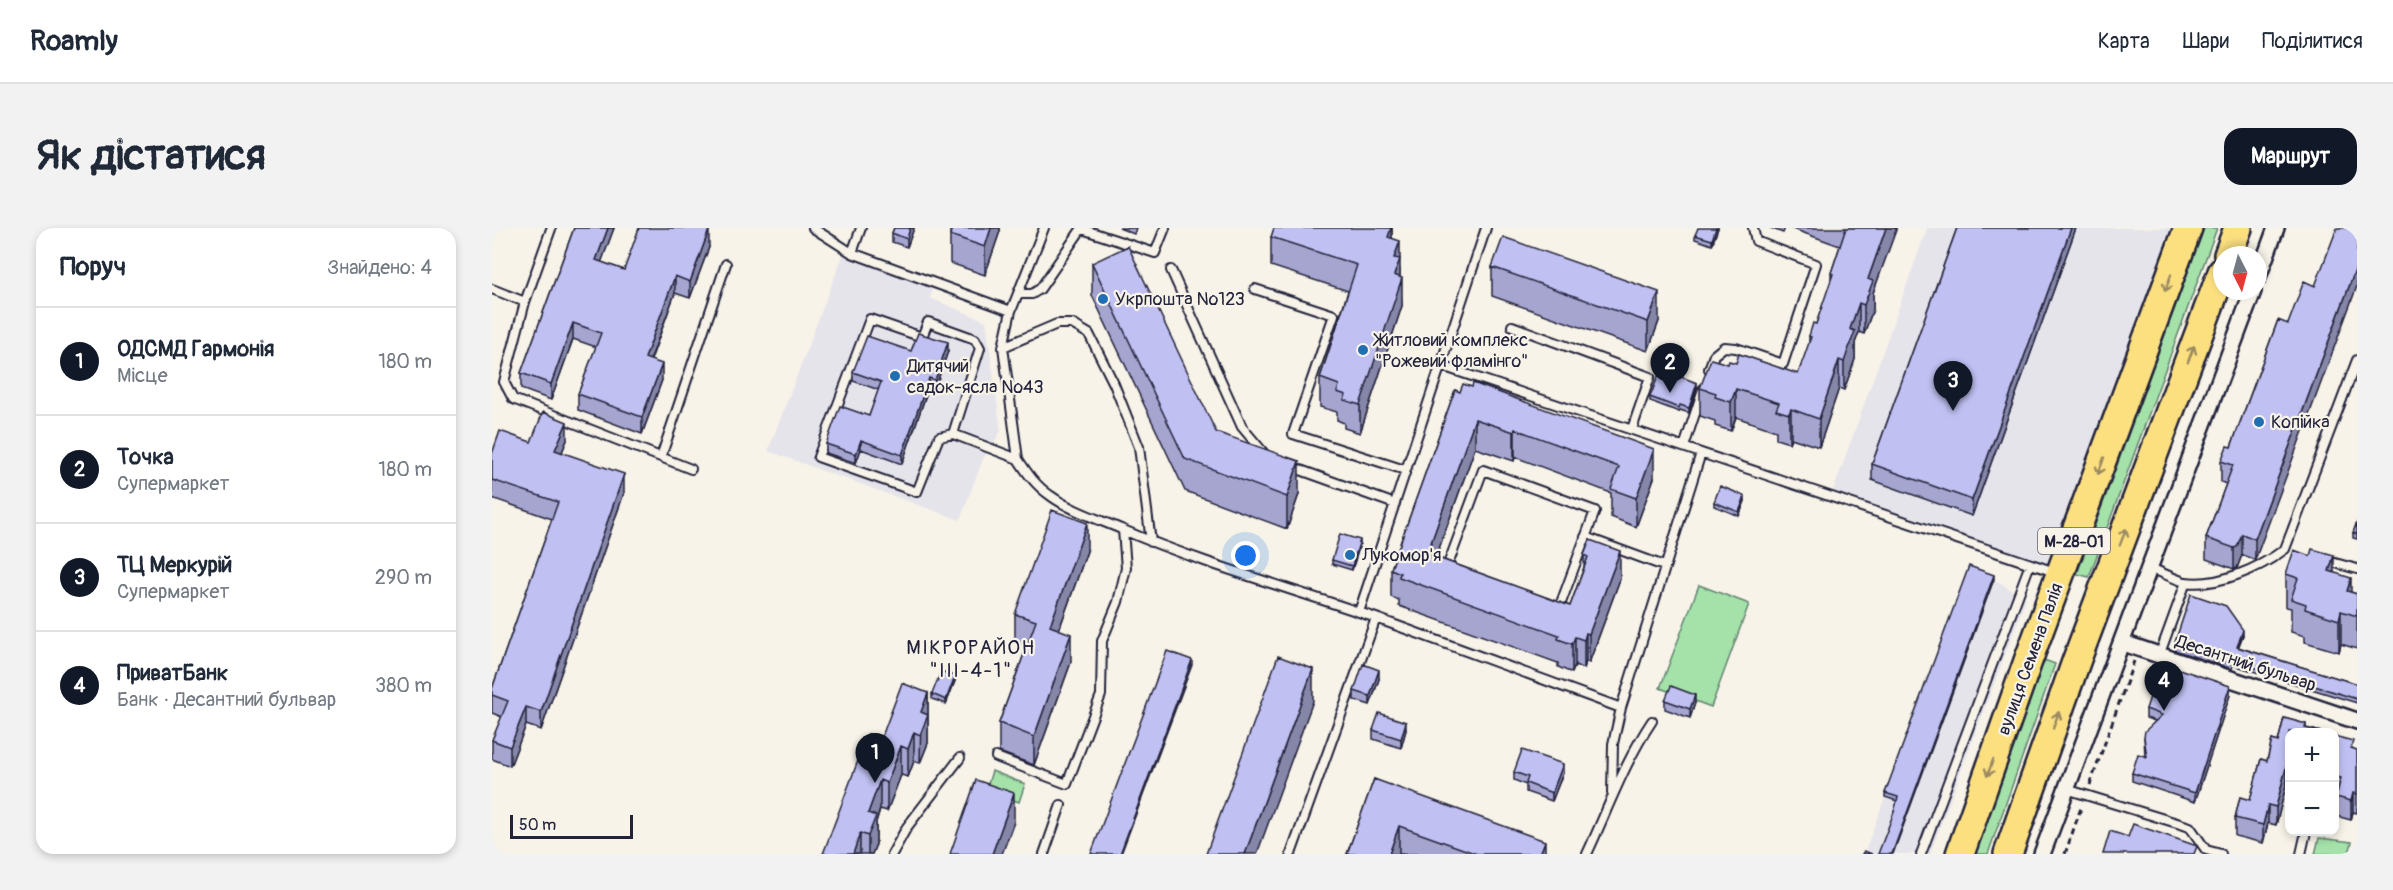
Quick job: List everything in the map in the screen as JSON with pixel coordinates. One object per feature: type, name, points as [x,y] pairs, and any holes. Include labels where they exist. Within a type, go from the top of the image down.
[{"type":"highway","name":"вулиця Семена Палія","points":[[1960,854],[2028,661],[2188,228]]},
{"type":"highway","name":"М-28-01","points":[[2232,246],[2238,228]]},
{"type":"highway","name":"М-28-01","points":[[2008,854],[2101,594],[2213,297]]},
{"type":"highway","points":[[2060,578],[2101,594]]},
{"type":"street","points":[[2267,252],[2276,228]]},
{"type":"street","points":[[2042,854],[2250,300]]},
{"type":"street","name":"Десантний бульвар","points":[[2122,643],[2357,721]]},
{"type":"lane","points":[[813,228],[852,253],[1011,311]]},
{"type":"lane","points":[[852,253],[861,228]]},
{"type":"lane","points":[[1044,228],[1011,311],[1003,347],[1018,459],[1040,488],[1052,497],[1151,542],[1376,618],[1621,708]]},
{"type":"lane","points":[[1019,294],[1032,294],[1040,290],[1082,228],[1155,253],[1165,228]]},
{"type":"lane","points":[[1359,612],[1486,228]]},
{"type":"lane","points":[[1684,447],[1713,355],[1724,347],[1736,348],[1783,364],[1816,264],[1756,241],[1753,228]]},
{"type":"lane","points":[[551,229],[525,302],[504,382],[513,399],[691,469]]},
{"type":"lane","points":[[661,457],[726,264]]},
{"type":"lane","points":[[1171,270],[1242,427],[1250,439],[1268,456]]},
{"type":"lane","points":[[492,289],[525,302]]},
{"type":"lane","points":[[1255,289],[1334,315],[1293,434],[1406,470]]},
{"type":"lane","points":[[954,434],[980,348],[975,339],[928,322],[922,337],[870,319],[819,458],[917,492],[939,437],[954,434],[1018,459]]},
{"type":"lane","points":[[1003,347],[1057,324],[1072,324],[1089,334],[1118,393],[1139,447],[1151,542]]},
{"type":"lane","points":[[1512,326],[1650,377],[1632,429]]},
{"type":"lane","points":[[2150,568],[2186,582],[2216,580],[2241,574],[2268,562],[2286,549],[2357,360]]},
{"type":"lane","points":[[1439,365],[2030,564],[2060,578]]},
{"type":"lane","points":[[1612,798],[1613,744],[1621,708],[1701,453]]},
{"type":"lane","points":[[1279,462],[1395,504]]},
{"type":"lane","points":[[1483,470],[1595,511],[1585,537],[1558,611],[1446,570],[1483,470]]},
{"type":"lane","points":[[996,758],[1067,784],[1101,695],[1102,641],[1118,602],[1126,568],[1123,530]]},
{"type":"lane","points":[[1585,537],[1664,566]]},
{"type":"lane","points":[[2286,549],[2296,552]]},
{"type":"lane","points":[[2316,558],[2357,569]]},
{"type":"lane","points":[[1921,854],[2030,564]]},
{"type":"lane","points":[[2159,656],[2186,582]]},
{"type":"lane","points":[[1291,854],[1376,618]]},
{"type":"lane","points":[[1587,854],[1637,744],[1652,721]]},
{"type":"lane","points":[[892,854],[907,827],[960,758]]},
{"type":"lane","points":[[2066,789],[2190,827],[2206,850],[2221,854]]},
{"type":"lane","points":[[1044,854],[1061,805]]},
{"type":"lane","points":[[2301,854],[2305,836]]},
{"type":"path","points":[[2065,854],[2138,649]]},
{"type":"shaded area","points":[[1927,228],[2188,228],[2062,574],[1831,497]]},
{"type":"shaded area","name":"Дитячий садок-ясла №43","points":[[843,255],[933,288],[930,298],[986,321],[1001,431],[983,459],[960,520],[768,451]]},
{"type":"shaded area","points":[[1969,570],[1994,579],[2026,599],[1930,854],[1864,854]]},
{"type":"green space","points":[[2204,228],[2217,228],[2089,577],[2077,574]]},
{"type":"green space","points":[[1699,585],[1749,604],[1711,707],[1660,688]]},
{"type":"green space","points":[[2044,660],[2055,664],[1988,854],[1975,854]]},
{"type":"green space","points":[[992,771],[1025,784],[1019,802],[986,790]]},
{"type":"green space","points":[[2319,838],[2352,842],[2349,854],[2315,854]]},
{"type":"building","points":[[574,228],[608,228],[596,260],[624,270],[639,228],[703,228],[709,230],[690,282],[675,276],[645,358],[662,364],[642,417],[578,394],[601,333],[573,323],[551,384],[521,373]]},
{"type":"building","points":[[894,228],[910,228],[907,239],[892,233]]},
{"type":"building","points":[[953,228],[991,228],[985,247],[950,235]]},
{"type":"building","name":"Житловий комплекс \"Рожевий фламінго\"","points":[[1274,228],[1391,228],[1388,237],[1400,241],[1394,258],[1400,259],[1394,275],[1402,278],[1360,405],[1344,400],[1346,395],[1337,392],[1339,385],[1320,378],[1357,265],[1271,237]]},
{"type":"building","points":[[1698,228],[1716,228],[1712,240],[1695,235]]},
{"type":"building","points":[[1846,228],[1886,228],[1868,279],[1873,281],[1864,305],[1859,303],[1850,329],[1855,331],[1844,362],[1839,360],[1819,419],[1791,409],[1789,414],[1776,410],[1779,403],[1736,389],[1731,402],[1715,397],[1716,393],[1700,388],[1711,359],[1728,364],[1729,361],[1736,363],[1739,354],[1798,374],[1811,337],[1809,336],[1813,323],[1816,324],[1833,274],[1831,273]]},
{"type":"building","points":[[1957,228],[2071,228],[1972,500],[1872,464]]},
{"type":"building","points":[[2337,228],[2357,228],[2357,265],[2255,539],[2242,534],[2237,547],[2234,548],[2206,538],[2233,465],[2221,461],[2227,446],[2231,447],[2278,320],[2288,324],[2304,281],[2315,286]]},
{"type":"building","points":[[1503,237],[1659,292],[1648,322],[1492,267]]},
{"type":"building","points":[[1128,246],[1216,432],[1299,461],[1287,497],[1185,459],[1092,263]]},
{"type":"building","points":[[918,333],[948,342],[935,380],[929,378],[902,455],[861,440],[856,454],[826,444],[840,406],[869,416],[881,382],[853,372],[867,336],[911,351]]},
{"type":"building","points":[[1661,369],[1697,383],[1689,408],[1680,405],[1679,408],[1650,397]]},
{"type":"building","points":[[1473,383],[1654,449],[1636,498],[1611,489],[1619,467],[1515,429],[1514,432],[1475,419],[1427,554],[1570,606],[1588,557],[1584,555],[1590,540],[1620,551],[1589,634],[1586,633],[1584,640],[1575,637],[1572,644],[1558,639],[1559,635],[1399,577],[1400,573],[1391,569],[1455,390],[1460,392],[1463,384],[1472,387]]},
{"type":"building","points":[[543,412],[567,422],[555,450],[624,474],[541,712],[526,707],[510,747],[492,740],[508,701],[492,695],[492,689],[558,502],[492,480],[492,454],[500,431],[531,442]]},
{"type":"building","points":[[1720,486],[1745,496],[1739,512],[1714,502]]},
{"type":"building","points":[[1052,510],[1087,523],[1050,626],[1071,634],[1034,737],[999,723],[1036,621],[1015,614]]},
{"type":"building","points":[[2357,522],[2357,534],[2353,533]]},
{"type":"building","points":[[1340,534],[1360,540],[1352,566],[1332,560]]},
{"type":"building","points":[[2312,549],[2334,555],[2329,571],[2351,578],[2347,591],[2357,594],[2357,616],[2341,611],[2339,620],[2305,609],[2306,604],[2291,599],[2298,578],[2286,574],[2294,550],[2310,556]]},
{"type":"building","points":[[1969,566],[1994,575],[1892,854],[1878,854],[1898,797],[1885,793]]},
{"type":"building","points":[[2191,594],[2226,606],[2243,630],[2237,647],[2357,684],[2357,699],[2233,661],[2232,664],[2174,645]]},
{"type":"building","points":[[1167,651],[1192,660],[1120,854],[1091,854]]},
{"type":"building","points":[[1278,656],[1313,669],[1245,854],[1206,854]]},
{"type":"building","points":[[2161,663],[2230,686],[2195,793],[2132,773],[2138,754],[2147,757],[2145,731],[2162,715],[2146,709]]},
{"type":"building","points":[[1363,664],[1379,670],[1370,696],[1354,691]]},
{"type":"building","points":[[941,671],[955,676],[946,700],[932,694]]},
{"type":"building","points":[[902,683],[928,693],[921,712],[928,715],[920,735],[914,732],[908,749],[901,746],[887,783],[880,780],[868,813],[876,816],[868,836],[860,833],[853,854],[823,854],[868,734],[881,739]]},
{"type":"building","points":[[1671,686],[1695,695],[1690,709],[1665,700]]},
{"type":"building","points":[[1379,713],[1406,722],[1401,739],[1373,730]]},
{"type":"building","points":[[2284,718],[2306,724],[2305,728],[2285,728],[2285,772],[2276,807],[2268,805],[2263,825],[2235,818],[2240,797],[2250,800],[2261,759],[2267,761],[2272,740],[2278,742]]},
{"type":"building","points":[[2339,737],[2353,741],[2351,748],[2357,750],[2357,794],[2353,793],[2351,801],[2339,798],[2341,778],[2339,777]]},
{"type":"building","points":[[1522,750],[1563,764],[1552,793],[1526,783],[1528,777],[1514,772]]},
{"type":"building","points":[[1374,779],[1545,841],[1540,854],[1477,854],[1399,826],[1389,854],[1347,854]]},
{"type":"building","points":[[976,780],[1014,793],[992,854],[950,854]]},
{"type":"building","points":[[2133,824],[2197,846],[2194,854],[2103,854],[2110,831],[2128,837]]},
{"type":"place","name":"Укрпошта №123","points":[[1103,299]]},
{"type":"place","name":"Житловий комплекс \"Рожевий фламінго\"","points":[[1363,350]]},
{"type":"place","name":"Дитячий садок-ясла №43","points":[[895,376]]},
{"type":"place","name":"Точка","points":[[1670,393]]},
{"type":"place","name":"ТЦ Меркурій","points":[[1953,411]]},
{"type":"place","name":"Копійка","points":[[2259,422]]},
{"type":"place","name":"Лукомор'я","points":[[1350,555]]},
{"type":"place","name":"ПриватБанк","points":[[2164,711]]},
{"type":"place","name":"ОДСМД Гармонія","points":[[875,783]]},
{"type":"district","name":"МІКРОРАЙОН \"ІІІ-4-1\"","points":[[971,658]]}]
